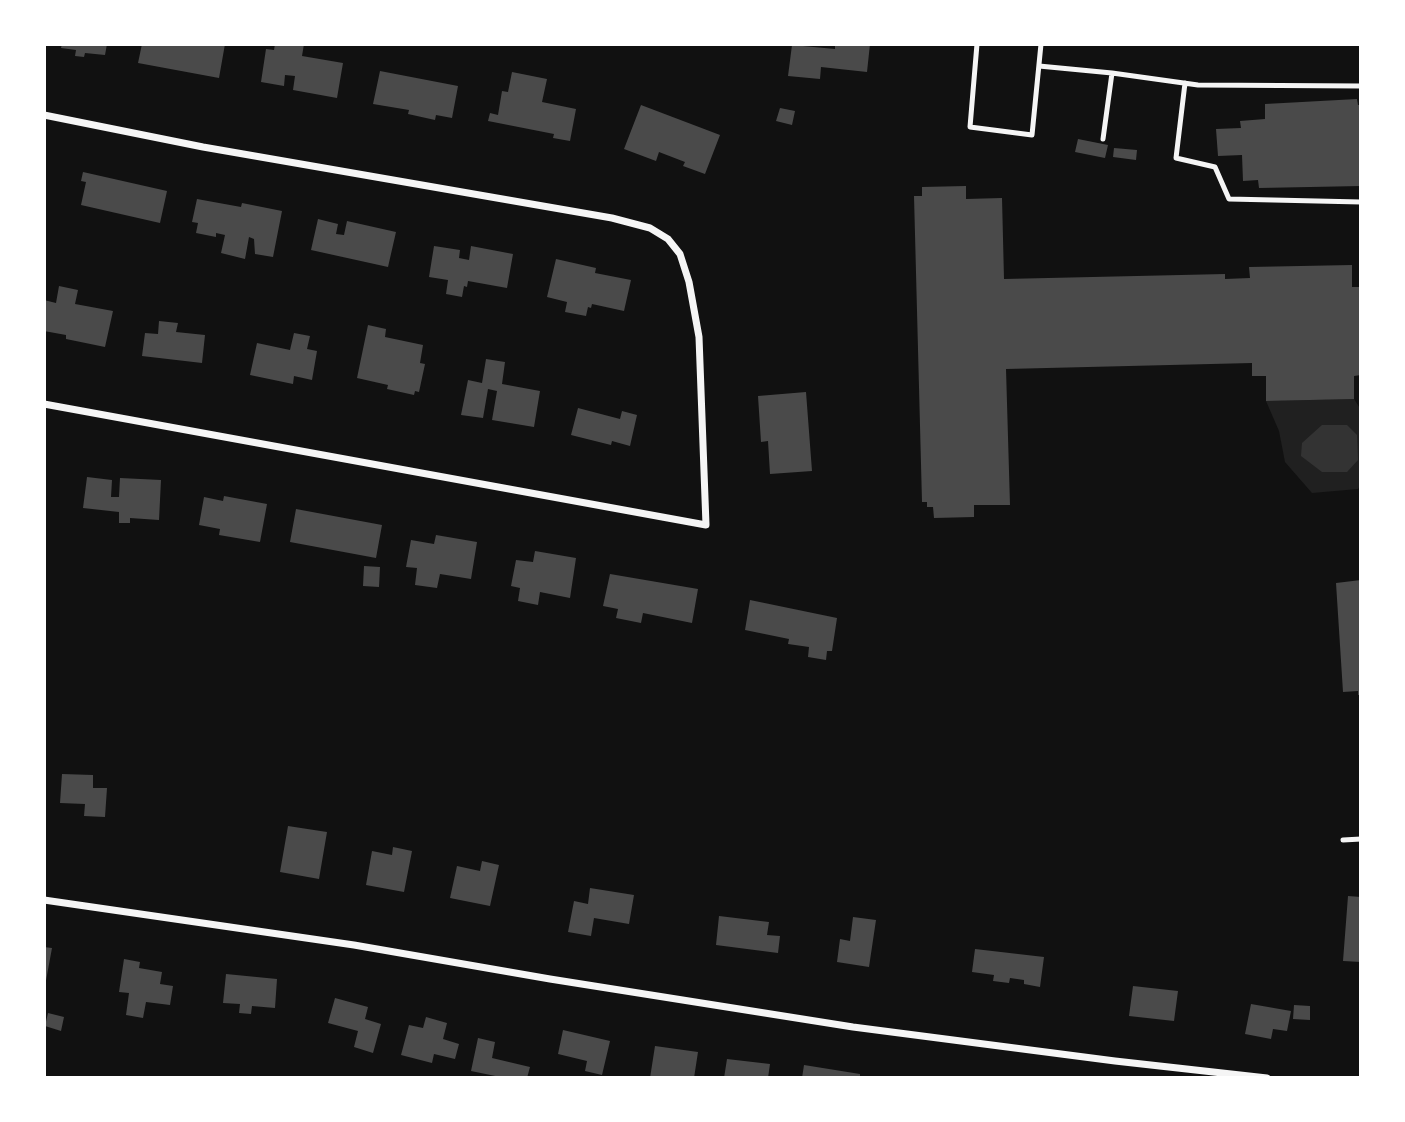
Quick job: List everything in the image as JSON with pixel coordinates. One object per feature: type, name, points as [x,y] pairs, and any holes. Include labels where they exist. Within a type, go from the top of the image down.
[{"type":"street","points":[[44,116],[203,147],[612,218],[650,228],[668,239],[680,254],[689,282],[699,337],[706,525],[44,404]]},
{"type":"street","points":[[44,900],[354,944],[550,979],[853,1027],[1267,1078]]},
{"type":"lane","points":[[977,44],[970,127],[1032,135],[1041,44]]},
{"type":"lane","points":[[1038,66],[1112,72],[1185,83],[1361,86]]},
{"type":"lane","points":[[1102,139],[1112,72]]},
{"type":"lane","points":[[1185,83],[1176,158],[1215,167],[1229,199],[1361,202]]},
{"type":"lane","points":[[1343,840],[1361,839]]},
{"type":"shaded area","points":[[1354,399],[1361,410],[1361,485],[1358,489],[1312,493],[1285,462],[1279,431],[1266,401]]},
{"type":"shaded area","points":[[1322,425],[1347,425],[1357,435],[1358,460],[1347,472],[1322,472],[1301,456],[1302,443]]},
{"type":"building","points":[[62,44],[107,44],[105,55],[85,53],[84,57],[75,56],[76,50],[61,48]]},
{"type":"building","points":[[142,44],[225,44],[219,78],[138,63]]},
{"type":"building","points":[[275,44],[304,44],[302,56],[343,63],[337,98],[293,90],[295,76],[285,75],[284,86],[261,82],[266,49],[274,50]]},
{"type":"building","points":[[835,44],[870,44],[867,72],[821,67],[820,79],[788,76],[792,45],[835,49]]},
{"type":"building","points":[[380,71],[458,86],[452,118],[436,115],[435,120],[408,114],[409,110],[373,104]]},
{"type":"building","points":[[512,72],[547,79],[542,102],[576,109],[570,141],[553,138],[554,134],[488,121],[490,113],[498,115],[502,91],[508,92]]},
{"type":"building","points":[[1357,99],[1358,105],[1361,105],[1361,186],[1259,188],[1258,180],[1243,181],[1242,155],[1218,156],[1216,129],[1241,128],[1240,121],[1265,119],[1265,104]]},
{"type":"building","points":[[641,105],[720,135],[705,174],[683,166],[685,162],[659,152],[656,161],[624,149]]},
{"type":"building","points":[[780,108],[795,111],[792,125],[776,121]]},
{"type":"building","points":[[1078,139],[1108,145],[1105,158],[1075,152]]},
{"type":"building","points":[[1114,148],[1137,150],[1136,160],[1113,157]]},
{"type":"building","points":[[83,172],[167,191],[160,223],[81,205],[86,182],[81,181]]},
{"type":"building","points":[[966,186],[966,199],[1002,198],[1004,279],[1225,274],[1225,279],[1250,278],[1249,267],[1352,265],[1352,287],[1361,287],[1361,375],[1354,376],[1354,399],[1266,401],[1266,376],[1252,376],[1252,363],[1006,369],[1010,505],[974,505],[974,517],[934,518],[933,507],[927,507],[927,502],[922,502],[914,196],[922,196],[922,187]]},
{"type":"building","points":[[197,199],[241,207],[242,203],[282,211],[273,257],[255,254],[254,239],[249,237],[245,259],[221,253],[225,235],[216,233],[216,237],[196,233],[198,223],[192,222]]},
{"type":"building","points":[[318,219],[338,224],[336,234],[344,235],[347,221],[396,232],[388,267],[311,250]]},
{"type":"building","points":[[434,246],[460,250],[459,258],[469,260],[471,246],[513,254],[507,288],[468,281],[462,297],[446,294],[448,280],[429,277]]},
{"type":"building","points":[[556,259],[596,268],[595,273],[631,280],[624,311],[592,304],[591,308],[588,307],[586,316],[565,312],[567,302],[547,297]]},
{"type":"building","points":[[59,286],[78,290],[75,304],[113,311],[105,347],[66,339],[66,335],[44,331],[44,300],[56,303]]},
{"type":"building","points":[[159,321],[178,323],[176,332],[205,335],[202,363],[142,356],[145,333],[158,334]]},
{"type":"building","points":[[368,325],[386,329],[385,337],[423,345],[420,363],[425,364],[419,392],[415,391],[414,395],[387,389],[388,385],[357,378]]},
{"type":"building","points":[[294,333],[310,336],[307,349],[317,351],[312,380],[294,376],[293,384],[250,375],[257,343],[290,350]]},
{"type":"building","points":[[486,359],[505,362],[502,384],[540,391],[534,427],[492,420],[497,391],[488,389],[483,418],[461,415],[468,380],[482,383]]},
{"type":"building","points":[[806,392],[812,471],[770,474],[768,441],[761,442],[758,396]]},
{"type":"building","points":[[578,408],[620,419],[622,411],[637,415],[630,446],[612,441],[611,445],[571,435]]},
{"type":"building","points":[[87,477],[112,480],[111,497],[119,497],[120,478],[161,480],[159,520],[130,518],[130,523],[119,523],[119,512],[83,508]]},
{"type":"building","points":[[224,496],[267,504],[260,542],[219,535],[220,529],[199,525],[204,497],[223,501]]},
{"type":"building","points":[[296,509],[382,525],[376,558],[290,542]]},
{"type":"building","points":[[436,535],[477,542],[471,579],[440,574],[437,588],[415,585],[417,568],[406,567],[411,540],[434,544]]},
{"type":"building","points":[[535,551],[576,558],[570,598],[540,592],[538,605],[518,601],[520,588],[511,586],[516,560],[533,562]]},
{"type":"building","points":[[364,566],[380,567],[379,587],[363,586]]},
{"type":"building","points":[[610,574],[698,589],[692,623],[643,613],[641,623],[616,618],[618,609],[603,606]]},
{"type":"building","points":[[1361,580],[1361,695],[1358,695],[1358,691],[1343,692],[1336,583]]},
{"type":"building","points":[[750,600],[837,618],[832,651],[827,651],[826,660],[808,657],[809,647],[788,644],[789,639],[745,630]]},
{"type":"building","points":[[62,774],[93,775],[93,788],[107,788],[105,817],[84,816],[85,804],[60,803]]},
{"type":"building","points":[[288,826],[327,832],[319,879],[280,872]]},
{"type":"building","points":[[393,847],[412,851],[404,892],[366,885],[372,851],[392,855]]},
{"type":"building","points":[[482,861],[499,865],[490,906],[450,898],[457,866],[480,871]]},
{"type":"building","points":[[590,888],[634,895],[629,924],[594,918],[591,936],[568,932],[574,901],[588,904]]},
{"type":"building","points":[[1348,896],[1361,897],[1361,962],[1343,961]]},
{"type":"building","points":[[719,916],[769,922],[767,935],[780,936],[778,953],[716,945]]},
{"type":"building","points":[[853,917],[876,920],[869,967],[837,962],[840,939],[850,941]]},
{"type":"building","points":[[44,947],[52,948],[45,986],[44,986]]},
{"type":"building","points":[[975,949],[1044,957],[1040,987],[1024,984],[1024,980],[1010,978],[1009,983],[993,981],[994,975],[972,972]]},
{"type":"building","points":[[124,959],[140,962],[139,968],[162,972],[160,984],[173,986],[170,1005],[146,1002],[143,1018],[126,1015],[129,993],[119,992]]},
{"type":"building","points":[[226,974],[277,979],[275,1008],[252,1006],[251,1014],[239,1013],[240,1004],[223,1003]]},
{"type":"building","points":[[1133,986],[1178,991],[1174,1021],[1129,1016]]},
{"type":"building","points":[[335,998],[368,1007],[365,1019],[381,1024],[373,1053],[354,1047],[358,1031],[328,1023]]},
{"type":"building","points":[[1251,1004],[1291,1011],[1287,1031],[1273,1029],[1271,1039],[1245,1034]]},
{"type":"building","points":[[1294,1005],[1310,1006],[1310,1020],[1293,1019]]},
{"type":"building","points":[[48,1013],[64,1017],[61,1031],[45,1026]]},
{"type":"building","points":[[426,1017],[447,1023],[443,1039],[459,1044],[455,1059],[434,1054],[432,1063],[401,1055],[409,1025],[423,1028]]},
{"type":"building","points":[[563,1030],[610,1041],[602,1075],[585,1071],[587,1061],[558,1054]]},
{"type":"building","points":[[478,1038],[495,1042],[492,1058],[530,1067],[527,1078],[505,1078],[471,1071]]},
{"type":"building","points":[[655,1046],[698,1052],[694,1078],[650,1078]]},
{"type":"building","points":[[727,1059],[770,1064],[768,1078],[724,1078]]},
{"type":"building","points":[[804,1065],[860,1074],[860,1078],[802,1078]]}]
